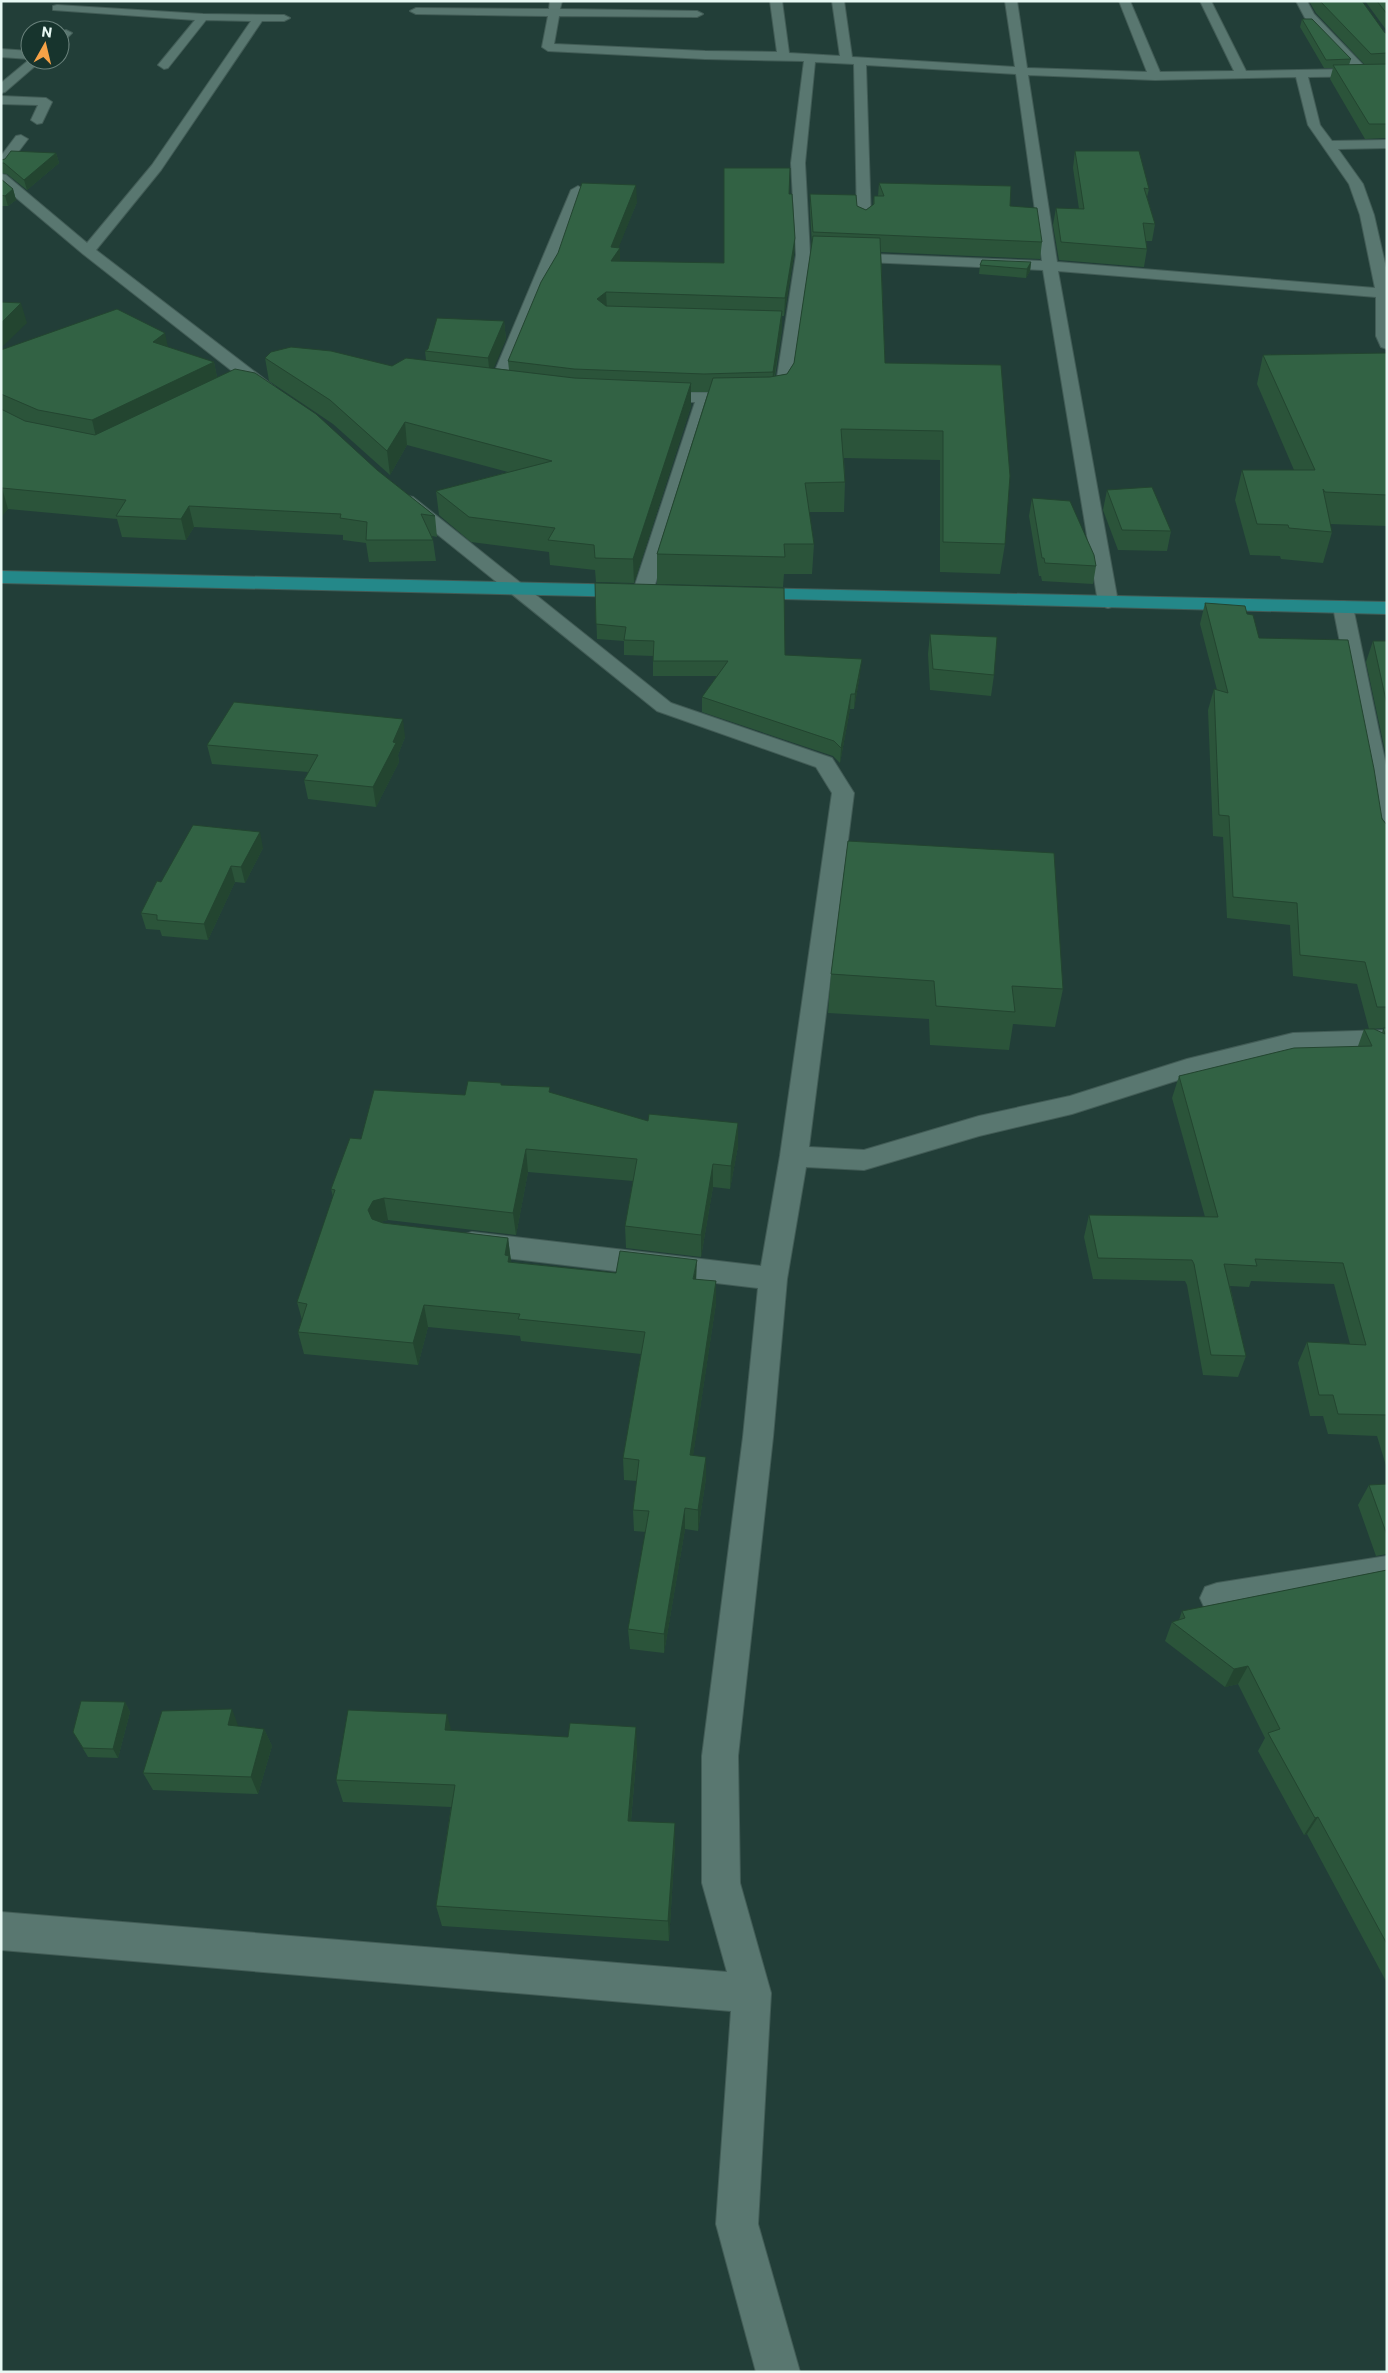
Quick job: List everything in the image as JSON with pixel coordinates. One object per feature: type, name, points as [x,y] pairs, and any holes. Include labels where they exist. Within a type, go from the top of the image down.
[{"type":"main road","points":[[1,578],[663,592]]},
{"type":"main road","points":[[732,593],[1387,608]]},
{"type":"street","points":[[179,15],[192,1]]},
{"type":"street","points":[[776,1],[784,56]]},
{"type":"street","points":[[838,1],[854,60],[864,221]]},
{"type":"street","points":[[1011,1],[1050,266],[1108,602]]},
{"type":"street","points":[[1124,1],[1155,76]]},
{"type":"street","points":[[1205,1],[1242,75]]},
{"type":"street","points":[[1301,1],[1309,16],[1363,72]]},
{"type":"street","points":[[554,7],[548,47],[706,55],[810,57],[1022,71],[1155,76],[1387,72]]},
{"type":"street","points":[[416,11],[554,7],[698,14]]},
{"type":"street","points":[[58,8],[203,17],[284,18]]},
{"type":"street","points":[[164,65],[203,17]]},
{"type":"street","points":[[88,251],[112,226],[170,148],[259,17]]},
{"type":"street","points":[[1,53],[20,54]]},
{"type":"street","points":[[635,396],[769,398],[780,396],[783,390],[803,255],[798,163],[810,57]]},
{"type":"street","points":[[1,89],[24,70]]},
{"type":"street","points":[[1301,74],[1314,125],[1356,184],[1367,216],[1385,293],[1384,336],[1387,344]]},
{"type":"street","points":[[1,100],[46,102],[37,120]]},
{"type":"street","points":[[1,165],[21,139]]},
{"type":"street","points":[[1327,145],[1387,144]]},
{"type":"street","points":[[1,178],[88,251],[281,400]]},
{"type":"street","points":[[497,385],[578,190]]},
{"type":"street","points":[[803,255],[1050,266],[1385,293]]},
{"type":"street","points":[[773,322],[793,323]]},
{"type":"street","points":[[230,385],[264,371]]},
{"type":"street","points":[[478,383],[516,387]]},
{"type":"street","points":[[643,591],[704,398]]},
{"type":"street","points":[[394,490],[664,707],[824,763],[843,792],[794,1156],[773,1279],[758,1436],[720,1756],[721,1883],[752,1993],[738,2224],[778,2372]]},
{"type":"street","points":[[1343,607],[1380,790],[1387,840]]},
{"type":"street","points":[[794,1156],[864,1160],[979,1126],[1072,1105],[1187,1068],[1294,1042],[1387,1039]]},
{"type":"street","points":[[448,1240],[773,1279]]},
{"type":"street","points":[[1217,1598],[1387,1570]]},
{"type":"street","points":[[1,1931],[752,1993]]},
{"type":"building","points":[[1320,1],[1362,1],[1385,33],[1387,33],[1387,53],[1371,54]]},
{"type":"building","points":[[1377,1],[1387,1],[1387,14]]},
{"type":"building","points":[[1302,19],[1312,19],[1351,59],[1326,60]]},
{"type":"building","points":[[1387,64],[1387,124],[1369,124],[1333,65]]},
{"type":"building","points":[[11,151],[56,153],[24,180],[4,163],[1,163],[1,160],[5,159]]},
{"type":"building","points":[[1075,151],[1139,151],[1149,189],[1144,188],[1155,224],[1143,223],[1147,249],[1061,242],[1056,208],[1084,209]]},
{"type":"building","points":[[724,168],[790,168],[789,194],[792,194],[795,238],[785,298],[606,292],[597,299],[606,306],[782,311],[773,372],[704,374],[574,369],[508,361],[541,282],[558,253],[582,183],[636,185],[611,247],[620,248],[611,261],[724,263]]},
{"type":"building","points":[[1,179],[13,189],[5,196],[1,195]]},
{"type":"building","points":[[879,183],[1011,186],[1010,206],[1037,208],[1042,242],[813,232],[810,194],[856,195],[857,206],[866,210],[874,204],[874,196],[884,196]]},
{"type":"building","points":[[813,236],[880,238],[885,363],[1001,365],[1010,476],[1005,544],[943,542],[943,431],[841,429],[845,482],[805,483],[814,544],[784,544],[785,557],[657,554],[713,378],[770,377],[787,374],[794,363]]},
{"type":"building","points":[[982,260],[1031,262],[1027,269],[980,265]]},
{"type":"building","points":[[1,302],[21,303],[1,323]]},
{"type":"building","points":[[117,309],[165,333],[153,342],[214,362],[92,420],[38,410],[1,394],[1,350]]},
{"type":"building","points":[[437,318],[504,321],[488,358],[425,351],[428,349]]},
{"type":"building","points":[[291,347],[331,351],[392,366],[406,358],[574,378],[691,383],[633,559],[595,558],[594,545],[548,540],[555,528],[469,517],[436,491],[552,461],[405,422],[387,451],[330,400],[265,358],[271,352]]},
{"type":"building","points":[[1387,353],[1387,495],[1325,492],[1323,489],[1332,532],[1289,528],[1288,525],[1257,524],[1242,470],[1315,470],[1263,355]]},
{"type":"building","points":[[235,369],[255,373],[316,414],[377,470],[435,516],[421,514],[433,540],[366,540],[367,522],[340,518],[341,514],[189,506],[181,519],[116,516],[126,500],[1,488],[1,409],[25,421],[95,435]]},
{"type":"building","points":[[1152,487],[1171,531],[1122,530],[1107,490]]},
{"type":"building","points":[[1032,498],[1070,501],[1094,555],[1096,566],[1045,563],[1044,558],[1042,558]]},
{"type":"building","points":[[595,583],[784,588],[785,655],[862,659],[855,694],[851,694],[841,748],[834,741],[702,697],[728,661],[653,661],[654,641],[624,640],[626,627],[596,624]]},
{"type":"building","points":[[1205,603],[1245,606],[1247,614],[1253,615],[1259,638],[1348,640],[1382,819],[1387,825],[1387,1007],[1377,1007],[1365,962],[1300,955],[1297,903],[1233,897],[1229,816],[1219,815],[1214,689],[1228,693]]},
{"type":"building","points":[[930,634],[997,637],[994,675],[933,669]]},
{"type":"building","points":[[1373,641],[1387,641],[1387,705]]},
{"type":"building","points":[[234,702],[403,719],[393,742],[396,743],[373,787],[304,780],[318,755],[207,745]]},
{"type":"building","points":[[193,825],[260,832],[241,867],[231,866],[204,924],[157,920],[157,915],[141,913],[157,881],[161,882]]},
{"type":"building","points":[[848,841],[1054,853],[1063,989],[1012,986],[1015,1012],[936,1006],[934,981],[831,974]]},
{"type":"building","points":[[1383,1028],[1387,1028],[1387,1415],[1338,1414],[1333,1395],[1319,1395],[1307,1342],[1366,1345],[1343,1263],[1255,1259],[1257,1266],[1224,1264],[1246,1356],[1211,1355],[1192,1260],[1098,1258],[1089,1215],[1218,1217],[1179,1076],[1294,1048],[1372,1046],[1364,1029],[1374,1029],[1385,1034]]},
{"type":"building","points":[[468,1081],[501,1083],[501,1085],[550,1087],[549,1092],[648,1121],[649,1114],[738,1123],[731,1166],[713,1164],[701,1235],[625,1226],[637,1159],[526,1149],[513,1213],[384,1198],[373,1201],[368,1210],[372,1219],[383,1223],[508,1238],[505,1255],[509,1256],[508,1262],[616,1273],[620,1251],[697,1260],[693,1279],[716,1281],[690,1455],[706,1457],[698,1510],[685,1508],[664,1634],[628,1629],[649,1511],[633,1510],[639,1460],[623,1458],[645,1332],[518,1319],[520,1314],[424,1305],[413,1343],[298,1332],[307,1304],[297,1302],[335,1190],[331,1189],[350,1138],[361,1139],[374,1090],[465,1095]]},
{"type":"building","points":[[1387,1484],[1387,1535],[1369,1485]]},
{"type":"building","points":[[1387,1570],[1387,1944],[1318,1817],[1315,1818],[1268,1733],[1280,1729],[1248,1666],[1234,1669],[1172,1622],[1185,1618],[1182,1611]]},
{"type":"building","points":[[81,1701],[125,1702],[113,1749],[83,1748],[73,1732]]},
{"type":"building","points":[[232,1709],[228,1725],[264,1729],[251,1777],[143,1773],[162,1711]]},
{"type":"building","points":[[348,1710],[447,1714],[445,1730],[568,1737],[570,1723],[636,1727],[628,1821],[675,1823],[668,1921],[436,1906],[455,1785],[336,1780]]}]
